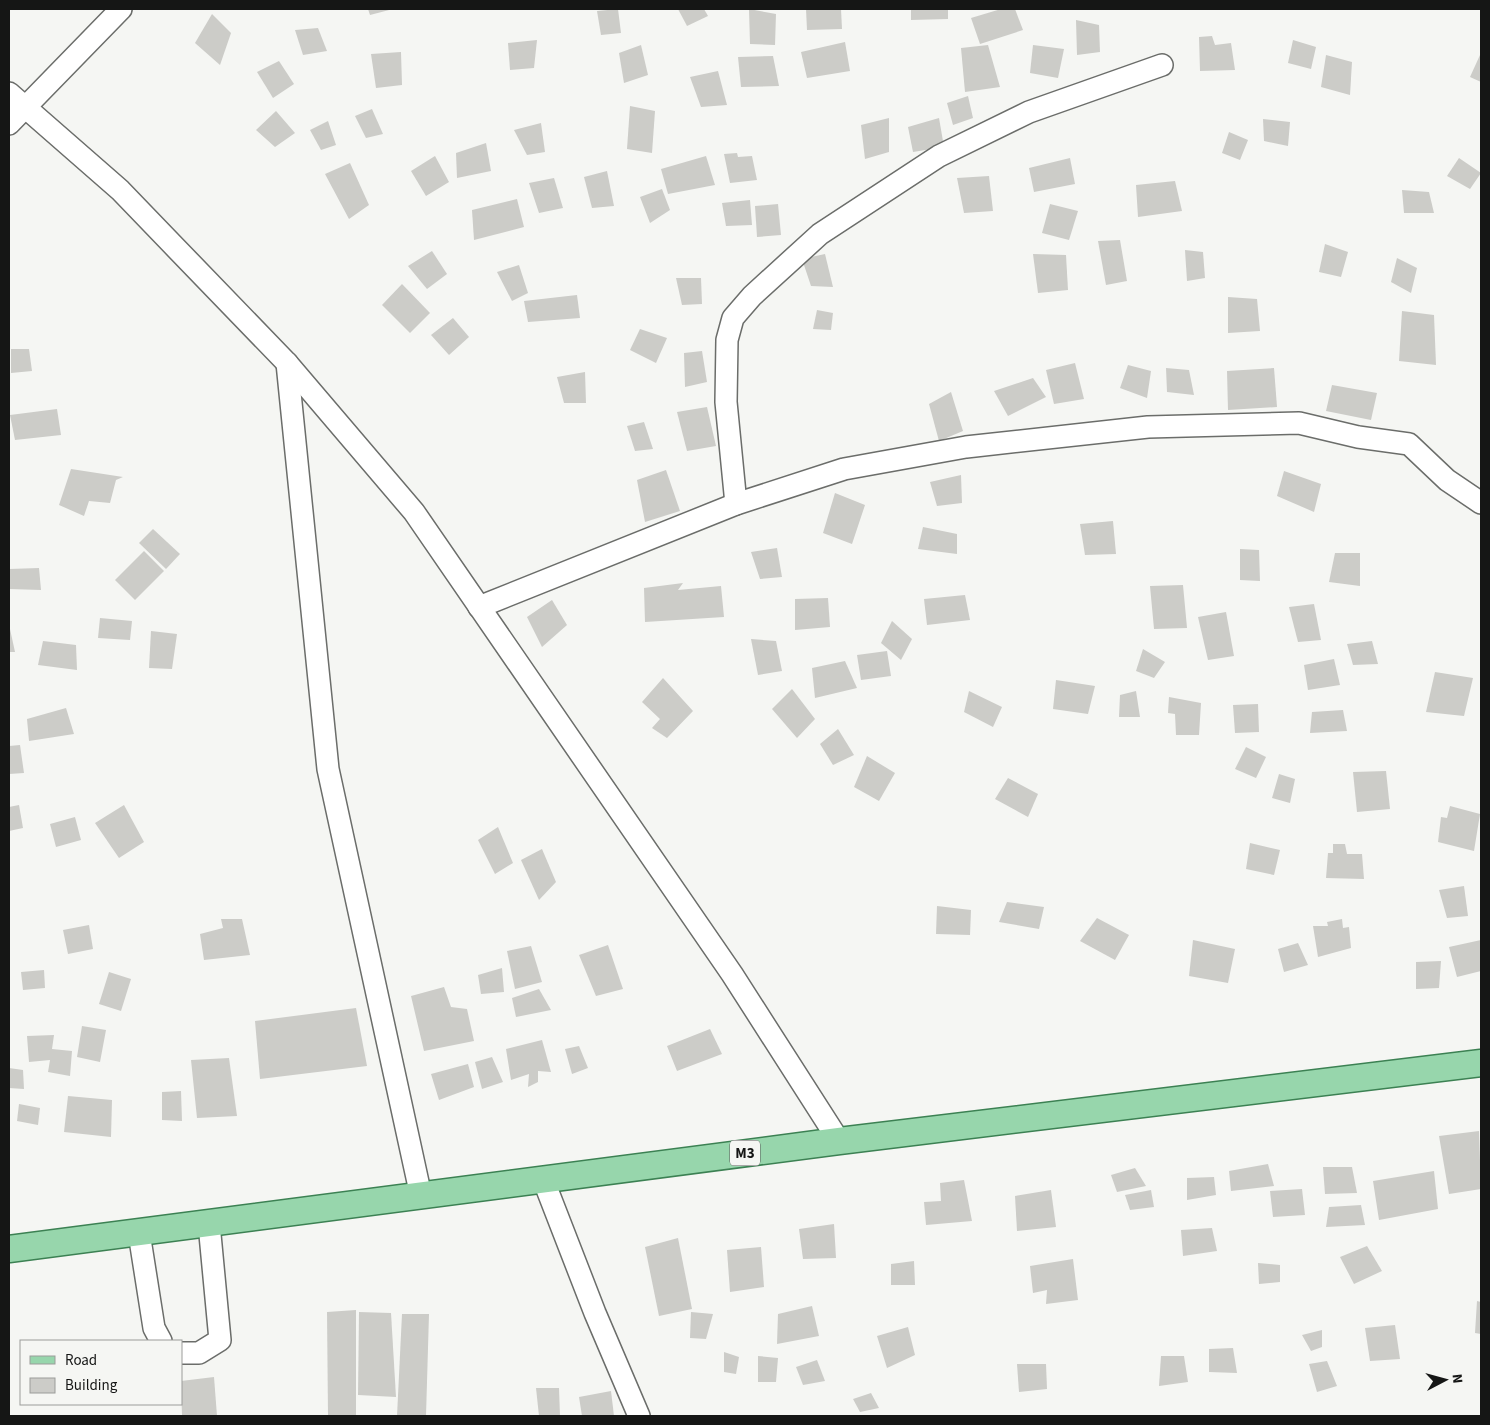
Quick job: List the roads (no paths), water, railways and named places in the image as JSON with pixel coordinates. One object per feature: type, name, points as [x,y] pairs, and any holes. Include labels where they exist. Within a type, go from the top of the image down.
[{"type":"main road","name":"M3","points":[[9,1249],[839,1141],[1481,1063]]},
{"type":"street","points":[[9,124],[121,9]]},
{"type":"street","points":[[736,504],[726,402],[727,340],[733,318],[752,296],[820,234],[939,156],[1029,112],[1162,65]]},
{"type":"street","points":[[9,93],[120,190],[287,363],[414,512],[732,974],[839,1141]]},
{"type":"street","points":[[287,363],[328,768],[421,1196]]},
{"type":"street","points":[[479,607],[736,504],[844,469],[966,447],[1148,426],[1299,423],[1408,444],[1447,480],[1481,503]]},
{"type":"street","points":[[542,1179],[595,1313],[639,1416]]},
{"type":"street","points":[[182,1353],[199,1353],[220,1340],[209,1224]]},
{"type":"street","points":[[139,1233],[154,1328],[160,1340]]}]
